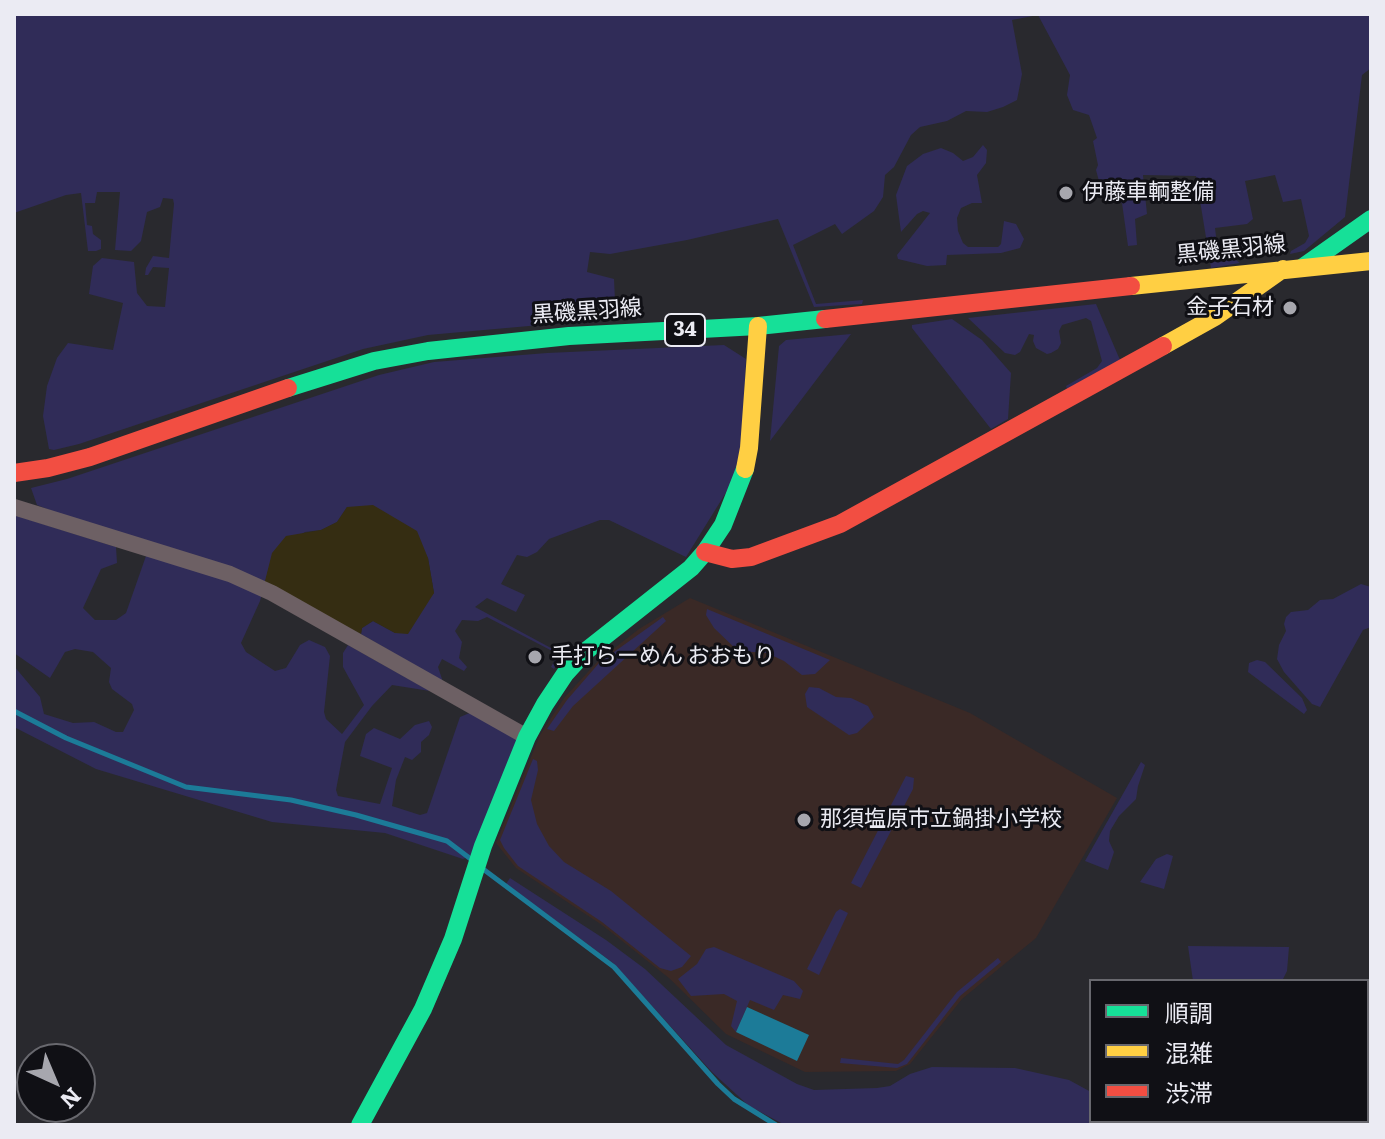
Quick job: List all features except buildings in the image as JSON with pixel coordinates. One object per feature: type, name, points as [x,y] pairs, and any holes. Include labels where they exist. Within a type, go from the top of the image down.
[{"type":"street","points":[[1303,267],[1371,219]]},
{"type":"street","name":"黒磯黒羽線","points":[[14,473],[90,457],[321,376],[414,353],[569,336],[758,326],[1371,261]]},
{"type":"street","points":[[705,552],[732,559],[751,557],[840,524],[1215,317],[1283,269]]},
{"type":"street","points":[[360,1125],[423,1009],[453,939],[483,846],[527,737],[565,674],[586,651],[626,617],[671,585],[705,552],[723,525],[743,478],[749,448],[758,326]]},
{"type":"street","points":[[14,507],[230,574],[272,593],[527,737]]},
{"type":"shaded area","points":[[14,14],[1371,14],[1371,68],[1362,75],[1345,217],[1304,251],[1290,254],[1309,236],[1301,199],[1283,202],[1275,175],[1245,181],[1253,219],[1247,224],[1215,228],[1218,253],[1240,263],[1211,268],[1196,176],[1143,175],[1147,214],[1135,219],[1137,245],[1128,246],[1122,203],[1105,203],[1096,170],[1098,165],[1093,141],[1097,138],[1089,115],[1073,110],[1067,95],[1070,75],[1038,15],[1012,20],[1022,74],[1017,100],[987,112],[966,111],[947,121],[920,127],[911,135],[894,167],[885,175],[883,197],[874,211],[842,234],[835,224],[793,245],[816,304],[863,300],[862,304],[814,307],[778,219],[610,254],[590,252],[587,272],[614,279],[615,300],[597,307],[585,321],[428,335],[363,349],[54,450],[49,449],[43,416],[47,386],[57,358],[68,343],[113,350],[123,303],[89,294],[93,266],[102,258],[134,262],[137,293],[147,306],[165,307],[169,268],[153,267],[145,275],[153,256],[169,258],[174,204],[173,199],[163,198],[160,207],[147,212],[141,241],[131,251],[115,250],[120,192],[97,192],[95,203],[85,203],[87,225],[92,226],[93,234],[101,240],[101,249],[96,251],[88,251],[81,193],[14,213]]},
{"type":"shaded area","points":[[983,145],[987,150],[986,163],[977,175],[982,203],[961,208],[957,218],[958,231],[968,247],[998,247],[1004,221],[1016,224],[1024,239],[1020,248],[1001,253],[947,255],[946,265],[927,266],[898,259],[897,255],[930,213],[923,211],[917,214],[901,232],[896,195],[907,166],[923,154],[941,148],[963,161],[973,157]]},
{"type":"shaded area","points":[[1096,304],[1120,360],[1067,389],[1066,386],[1097,368],[1102,361],[1091,321],[1086,318],[1062,325],[1058,349],[1047,354],[1036,348],[1034,335],[1029,334],[1020,352],[1015,355],[1005,353],[968,318]]},
{"type":"shaded area","points":[[952,319],[982,340],[1011,373],[1008,419],[991,429],[912,328],[912,325]]},
{"type":"shaded area","points":[[851,334],[770,441],[779,346],[786,340]]},
{"type":"shaded area","points":[[724,345],[746,359],[742,452],[730,486],[686,557],[609,520],[600,520],[549,539],[537,552],[527,557],[517,555],[501,584],[525,595],[516,612],[487,598],[475,607],[562,654],[554,669],[551,667],[558,654],[487,617],[478,621],[462,620],[455,631],[462,642],[459,658],[467,667],[464,671],[442,659],[438,667],[443,682],[361,634],[362,628],[373,621],[395,633],[434,593],[428,558],[347,507],[337,522],[321,530],[305,532],[273,553],[260,601],[241,643],[246,652],[275,671],[286,668],[300,645],[309,640],[325,647],[330,656],[324,712],[326,719],[342,734],[364,705],[343,667],[343,653],[348,645],[430,691],[392,685],[372,706],[345,742],[336,790],[338,796],[380,804],[392,768],[360,756],[366,734],[374,728],[400,739],[415,725],[429,721],[432,727],[421,742],[421,752],[412,760],[405,757],[396,780],[392,806],[420,815],[427,813],[460,717],[472,712],[518,736],[475,854],[463,859],[385,833],[272,822],[96,769],[14,727],[14,666],[40,697],[44,714],[73,723],[94,722],[123,732],[134,710],[132,704],[112,689],[109,682],[111,668],[93,652],[75,649],[65,652],[50,678],[14,653],[14,515],[116,547],[117,563],[101,569],[83,608],[95,620],[116,620],[126,613],[146,556],[37,505],[31,488],[67,479],[379,375],[434,362]]},
{"type":"shaded area","points":[[1361,584],[1371,587],[1371,627],[1363,630],[1320,707],[1312,704],[1284,672],[1277,659],[1286,631],[1286,617],[1291,612],[1308,610],[1320,600],[1333,599]]},
{"type":"shaded area","name":"那須塩原市立鍋掛小学校","points":[[690,598],[970,713],[1117,798],[1036,938],[962,999],[910,1064],[896,1071],[805,1072],[726,1034],[669,978],[602,925],[516,868],[496,843],[540,735],[564,698],[599,660],[639,629]]},
{"type":"shaded area","points":[[707,609],[830,660],[815,674],[802,675],[767,653],[738,651],[714,628],[706,615]]},
{"type":"shaded area","points":[[663,617],[666,621],[573,706],[554,731],[547,729],[600,662]]},
{"type":"shaded area","points":[[1257,660],[1265,662],[1302,698],[1307,710],[1304,714],[1248,672],[1249,663]]},
{"type":"shaded area","points":[[809,687],[819,688],[836,697],[851,698],[868,706],[874,717],[857,733],[849,735],[807,707],[805,694]]},
{"type":"shaded area","points":[[533,759],[537,761],[538,770],[531,800],[537,824],[549,846],[564,862],[611,891],[691,956],[682,967],[671,971],[660,968],[602,922],[518,866],[504,848],[500,840]]},
{"type":"shaded area","points":[[1141,762],[1145,765],[1136,799],[1119,816],[1110,831],[1109,841],[1114,852],[1108,870],[1085,861]]},
{"type":"shaded area","points":[[906,776],[914,778],[913,789],[861,888],[851,883]]},
{"type":"shaded area","points":[[1167,854],[1173,856],[1164,889],[1140,882],[1156,859]]},
{"type":"shaded area","points":[[510,878],[606,940],[645,969],[726,1045],[797,1084],[814,1090],[877,1088],[890,1086],[910,1074],[932,1067],[1015,1068],[1069,1080],[1089,1091],[1089,1123],[1146,1125],[785,1125],[749,1106],[712,1072],[613,963],[506,884]]},
{"type":"shaded area","points":[[840,909],[848,913],[819,975],[807,969]]},
{"type":"shaded area","points":[[1188,946],[1289,947],[1287,971],[1283,979],[1193,979]]},
{"type":"shaded area","points":[[714,947],[794,981],[803,991],[800,999],[783,995],[774,1010],[750,1000],[736,1032],[731,1026],[737,1001],[724,994],[691,996],[678,979],[697,964],[706,949]]},
{"type":"shaded area","points":[[998,958],[1001,962],[960,996],[907,1064],[897,1068],[840,1063],[841,1058],[898,1064],[957,992]]},
{"type":"sand","points":[[373,505],[417,531],[428,558],[434,593],[408,634],[395,633],[373,621],[362,628],[361,634],[264,585],[272,553],[286,536],[321,530],[337,522],[347,507]]},
{"type":"water","points":[[747,1007],[809,1035],[797,1061],[736,1032]]},
{"type":"waterway","points":[[14,711],[66,738],[186,787],[291,800],[356,815],[447,841],[472,860]]},
{"type":"waterway","points":[[483,869],[614,967],[718,1084],[734,1099],[776,1125]]},
{"type":"traffic: fast","points":[[1303,267],[1371,219]]},
{"type":"traffic: fast","points":[[288,388],[374,361],[428,351],[569,336],[758,326],[825,319]]},
{"type":"traffic: fast","points":[[360,1125],[423,1009],[453,939],[483,846],[527,737],[545,704],[565,674],[586,651],[691,568],[705,552],[723,525],[745,469]]},
{"type":"traffic: slow","points":[[1131,286],[1371,261]]},
{"type":"traffic: slow","points":[[1163,346],[1215,317],[1283,269]]},
{"type":"traffic: slow","points":[[745,469],[758,326]]},
{"type":"traffic: jam","points":[[825,319],[1131,286]]},
{"type":"traffic: jam","points":[[705,552],[732,559],[751,557],[840,524],[1163,346]]},
{"type":"traffic: jam","points":[[14,473],[90,457],[288,388]]},
{"type":"place","name":"伊藤車輌整備","points":[[1066,193]]},
{"type":"place","name":"金子石材","points":[[1290,308]]},
{"type":"place","name":"手打らーめん おおもり","points":[[535,657]]},
{"type":"place","name":"那須塩原市立鍋掛小学校","points":[[804,820]]}]
